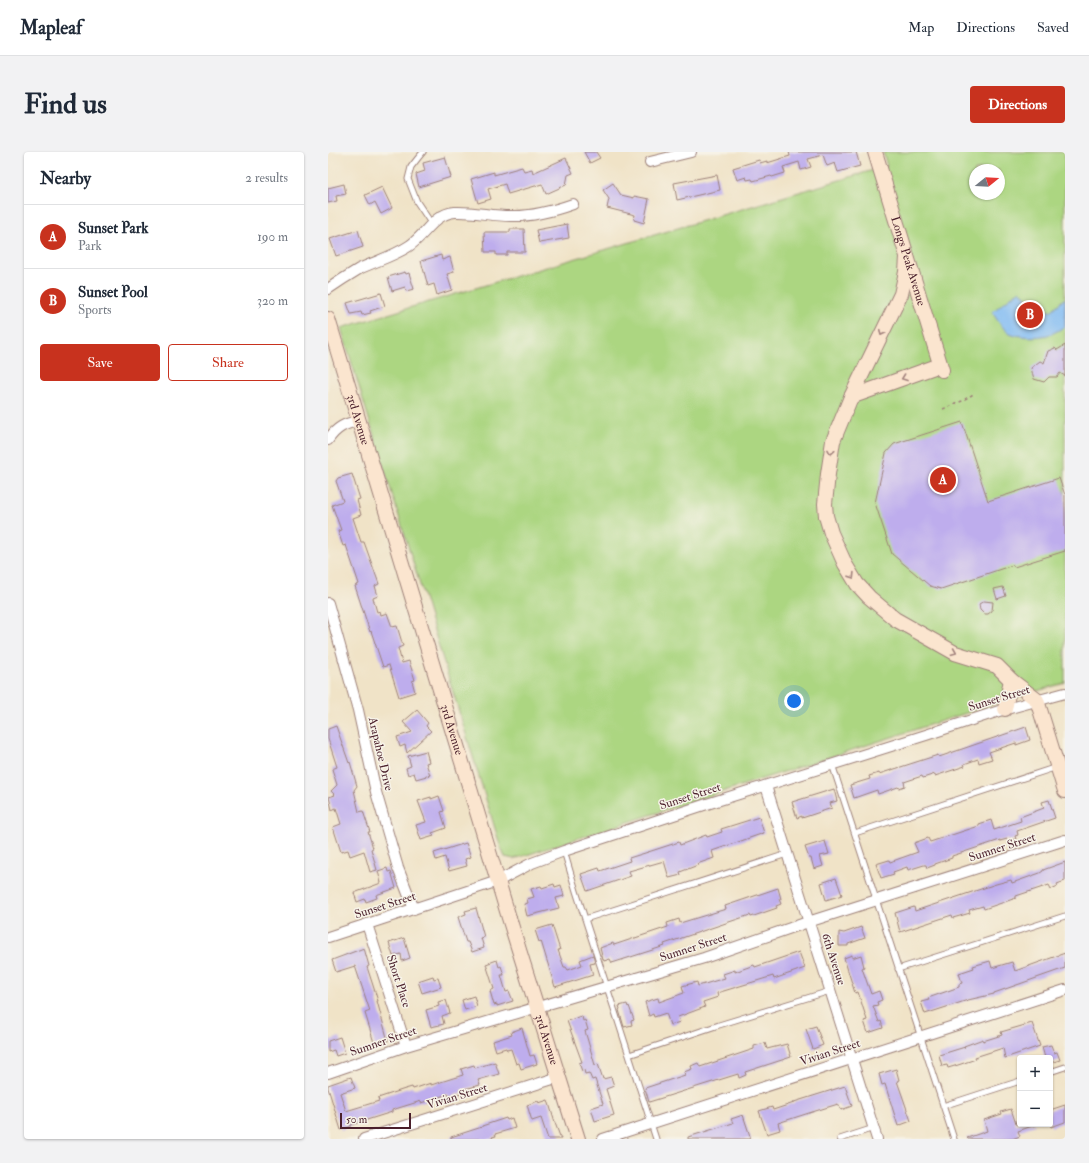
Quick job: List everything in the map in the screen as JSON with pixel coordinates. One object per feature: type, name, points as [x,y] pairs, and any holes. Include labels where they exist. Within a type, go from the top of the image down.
[{"type":"street","points":[[650,162],[691,152]]},
{"type":"street","name":"Longs Peak Avenue","points":[[851,397],[941,368],[875,152]]},
{"type":"street","points":[[328,288],[359,269],[396,253],[410,245],[431,223],[442,216],[454,212],[512,216],[538,214],[573,204]]},
{"type":"street","points":[[908,257],[904,284],[895,307],[851,397],[831,447],[825,504],[830,533],[853,578],[865,593],[895,619],[955,653],[996,666],[1011,680],[1037,700],[1065,791]]},
{"type":"street","points":[[895,307],[920,299]]},
{"type":"street","name":"3rd Avenue","points":[[329,324],[578,1139]]},
{"type":"street","points":[[328,440],[334,432],[343,426],[359,421]]},
{"type":"street","name":"Arapahoe Drive","points":[[328,603],[358,710],[380,805],[398,868],[414,909]]},
{"type":"street","points":[[1005,709],[1011,680]]},
{"type":"street","name":"Sunset Street","points":[[328,937],[498,881],[532,863],[564,851],[1005,709],[1065,693]]},
{"type":"street","name":"6th Avenue","points":[[766,786],[877,1139]]},
{"type":"street","name":"Sumner Street","points":[[328,1073],[406,1046],[704,958],[808,922],[1065,840]]},
{"type":"street","name":"Short Place","points":[[367,924],[406,1046]]},
{"type":"street","name":"Vivian Street","points":[[603,1139],[1065,990]]},
{"type":"street","name":"Vivian Street","points":[[364,1139],[559,1077]]},
{"type":"lane","points":[[423,152],[411,167],[408,179],[417,202],[431,223]]},
{"type":"lane","points":[[832,764],[954,1139]]},
{"type":"lane","points":[[854,833],[1057,767]]},
{"type":"lane","points":[[564,851],[656,1139]]},
{"type":"lane","points":[[585,919],[787,854]]},
{"type":"lane","points":[[898,969],[1065,916]]},
{"type":"lane","points":[[629,1055],[719,1025],[830,991]]},
{"type":"lane","points":[[1053,1071],[1065,1067]]},
{"type":"lane","points":[[943,1106],[1017,1082]]},
{"type":"lane","points":[[840,1139],[874,1128]]},
{"type":"path","points":[[943,409],[962,401],[975,393]]},
{"type":"green space","points":[[883,152],[1065,152],[1065,683],[1016,697],[514,859],[505,857],[341,328],[887,166]]},
{"type":"water","points":[[1020,290],[1039,311],[1051,311],[1065,298],[1065,326],[1051,334],[1035,337],[1017,335],[1008,332],[999,323],[992,312]]},
{"type":"building","points":[[584,152],[596,152],[600,158],[590,163]]},
{"type":"building","points":[[789,152],[856,152],[860,166],[838,172],[835,163],[827,166],[823,155],[808,159],[811,167],[801,170],[799,162],[783,167],[785,173],[772,177],[753,181],[752,179],[747,180],[746,177],[737,180],[733,168],[759,160],[760,163],[767,161],[767,163],[790,156]]},
{"type":"building","points":[[445,157],[451,177],[419,187],[416,174],[425,171],[423,163]]},
{"type":"building","points":[[566,158],[573,173],[568,175],[566,185],[546,194],[542,184],[508,194],[505,184],[488,189],[491,199],[478,203],[471,179],[494,172],[494,175],[522,167],[524,171],[532,169],[533,173]]},
{"type":"building","points":[[717,175],[720,190],[677,200],[674,183]]},
{"type":"building","points":[[613,183],[621,195],[649,199],[644,223],[634,220],[635,215],[607,208],[609,199],[603,190]]},
{"type":"building","points":[[344,184],[346,194],[336,196],[337,201],[328,203],[328,188]]},
{"type":"building","points":[[382,187],[392,208],[381,214],[375,202],[370,205],[365,195]]},
{"type":"building","points":[[567,224],[569,238],[539,243],[536,230]]},
{"type":"building","points":[[510,229],[524,229],[525,252],[507,252],[507,255],[496,255],[496,252],[485,252],[484,232],[510,232]]},
{"type":"building","points":[[358,230],[363,247],[336,256],[330,239]]},
{"type":"building","points":[[441,255],[442,260],[450,257],[454,272],[447,274],[452,290],[437,295],[434,284],[428,286],[421,261]]},
{"type":"building","points":[[405,272],[406,274],[409,273],[414,289],[406,291],[405,287],[392,291],[388,277]]},
{"type":"building","points":[[381,293],[385,306],[370,311],[371,313],[362,315],[361,312],[351,314],[347,303]]},
{"type":"building","points":[[1065,345],[1065,376],[1060,373],[1057,377],[1049,377],[1044,382],[1034,379],[1031,368],[1040,361],[1044,363],[1048,351],[1055,348],[1057,350]]},
{"type":"building","points":[[962,422],[988,501],[1059,478],[1065,495],[1065,551],[1014,567],[1013,565],[941,589],[930,586],[892,554],[875,503],[886,453],[894,444]]},
{"type":"building","points":[[352,474],[360,499],[357,500],[361,515],[353,518],[361,542],[364,542],[379,584],[375,586],[378,596],[373,598],[377,612],[380,611],[381,615],[387,613],[392,627],[397,626],[403,646],[398,648],[402,663],[409,661],[415,680],[412,681],[415,692],[399,697],[389,665],[383,667],[371,631],[370,632],[355,586],[359,584],[346,545],[343,546],[338,531],[341,530],[332,505],[343,501],[336,481],[338,478]]},
{"type":"building","points":[[1003,587],[1006,596],[997,599],[994,589]]},
{"type":"building","points":[[984,601],[993,602],[992,611],[988,614],[984,614],[980,610],[979,604]]},
{"type":"building","points":[[417,710],[428,723],[426,726],[431,731],[407,753],[405,745],[400,747],[397,737],[412,732],[403,722]]},
{"type":"building","points":[[336,726],[349,763],[350,762],[357,786],[354,790],[359,812],[363,811],[370,832],[368,832],[373,848],[371,849],[377,870],[370,872],[364,851],[350,856],[348,850],[341,852],[333,827],[341,824],[336,808],[332,810],[329,797],[335,795],[331,791],[337,785],[332,769],[337,767],[328,739],[328,729]]},
{"type":"building","points":[[1026,727],[1030,740],[989,752],[992,759],[979,763],[978,759],[964,764],[965,766],[935,776],[935,774],[923,778],[922,776],[904,782],[905,786],[899,788],[898,787],[878,794],[877,790],[854,798],[850,785],[870,779],[869,776],[938,755],[939,757]]},
{"type":"building","points":[[426,751],[429,762],[426,763],[430,775],[416,779],[414,773],[408,775],[406,768],[411,766],[408,756]]},
{"type":"building","points":[[834,789],[837,801],[830,803],[832,808],[802,818],[802,816],[797,818],[792,802]]},
{"type":"building","points":[[439,796],[444,811],[441,812],[446,828],[432,833],[434,836],[421,840],[416,825],[426,822],[418,801]]},
{"type":"building","points":[[1049,800],[1055,818],[1017,831],[1018,835],[1015,836],[1016,839],[1008,841],[1007,839],[1000,840],[952,856],[952,858],[927,868],[926,865],[924,865],[908,870],[907,867],[893,872],[894,874],[881,878],[876,864],[889,860],[890,862],[918,852],[914,843],[928,838],[930,842],[979,826],[979,824],[991,820],[994,830],[1021,821],[1020,817],[1044,808],[1042,802]]},
{"type":"building","points":[[759,817],[764,833],[712,851],[714,858],[680,872],[681,875],[669,878],[664,861],[629,871],[631,876],[587,891],[581,874],[599,868],[600,871],[630,861],[629,858],[679,842],[680,845],[706,835],[707,837],[722,832],[721,829]]},
{"type":"building","points":[[825,841],[829,854],[820,856],[823,866],[814,869],[811,858],[809,858],[805,847]]},
{"type":"building","points":[[466,843],[471,857],[465,859],[467,866],[449,871],[445,857],[436,860],[434,853]]},
{"type":"building","points":[[1065,862],[1065,881],[1057,884],[1058,886],[1051,889],[1049,885],[984,909],[983,906],[969,910],[970,913],[953,918],[952,915],[900,932],[895,913],[914,907],[915,911],[1011,880],[1012,883]]},
{"type":"building","points":[[387,868],[388,872],[391,871],[396,888],[376,895],[377,898],[366,902],[365,899],[357,902],[354,893],[381,883],[378,871]]},
{"type":"building","points":[[836,878],[842,895],[826,900],[821,883]]},
{"type":"building","points":[[554,884],[555,887],[561,885],[564,896],[556,898],[559,908],[527,916],[524,904],[528,903],[527,899],[534,897],[531,889],[541,886],[542,888]]},
{"type":"building","points":[[778,888],[781,904],[776,906],[777,908],[751,917],[750,915],[726,923],[664,944],[665,946],[612,963],[610,959],[603,960],[600,948],[613,943],[614,945],[668,927],[667,923],[679,919],[680,923],[726,909],[725,906]]},
{"type":"building","points":[[476,908],[484,937],[481,938],[484,948],[472,952],[468,942],[466,942],[458,917],[466,914],[465,911]]},
{"type":"building","points":[[552,925],[564,967],[568,970],[582,965],[580,960],[593,955],[595,963],[590,964],[593,975],[555,987],[541,941],[539,942],[535,930]]},
{"type":"building","points":[[861,927],[865,938],[848,944],[848,946],[839,946],[839,932],[844,933]]},
{"type":"building","points":[[404,938],[410,958],[402,961],[401,954],[393,956],[389,943]]},
{"type":"building","points":[[364,948],[369,966],[367,967],[378,1001],[388,1041],[375,1046],[365,1013],[370,1011],[355,966],[336,972],[332,960]]},
{"type":"building","points":[[799,952],[805,968],[774,979],[773,976],[717,993],[718,997],[703,1002],[705,1007],[678,1017],[680,1022],[670,1025],[666,1013],[654,1017],[653,1014],[649,1016],[645,1002],[658,998],[659,1002],[684,993],[682,986],[697,982],[698,986],[725,978],[723,974],[735,970],[735,972],[754,965],[755,967]]},
{"type":"building","points":[[1065,953],[1065,968],[994,994],[968,1000],[925,1014],[921,1002],[959,987],[959,984],[962,983],[959,973],[974,968],[973,966],[990,961],[992,968],[1012,962],[1015,971]]},
{"type":"building","points":[[852,955],[852,958],[861,955],[864,967],[862,968],[871,994],[879,991],[882,1000],[877,1002],[878,1005],[873,1006],[883,1028],[868,1033],[864,1021],[867,1020],[858,992],[855,993],[844,958]]},
{"type":"building","points":[[497,960],[504,975],[501,975],[506,992],[509,991],[513,1001],[497,1006],[497,1004],[494,1005],[490,991],[494,989],[486,964]]},
{"type":"building","points":[[433,976],[434,979],[438,978],[441,987],[422,993],[418,981]]},
{"type":"building","points":[[474,996],[477,1006],[465,1010],[462,1000]]},
{"type":"building","points":[[446,1000],[450,1013],[442,1016],[444,1024],[431,1027],[426,1010],[439,1006],[438,1002]]},
{"type":"building","points":[[627,1004],[634,1020],[631,1021],[632,1025],[624,1027],[619,1006]]},
{"type":"building","points":[[582,1016],[588,1030],[585,1031],[595,1065],[598,1064],[603,1079],[611,1077],[614,1086],[606,1089],[614,1115],[595,1121],[591,1108],[603,1104],[595,1079],[592,1080],[589,1073],[585,1074],[584,1070],[582,1071],[579,1063],[582,1062],[567,1021]]},
{"type":"building","points":[[1032,1023],[1040,1046],[1005,1058],[1003,1048],[948,1068],[947,1065],[942,1066],[939,1055],[965,1047],[964,1046],[983,1039],[983,1041],[1002,1035],[1001,1032]]},
{"type":"building","points":[[816,1026],[823,1045],[813,1049],[806,1029]]},
{"type":"building","points":[[522,1028],[530,1056],[534,1055],[537,1064],[521,1069],[519,1063],[516,1064],[511,1049],[507,1050],[506,1048],[496,1051],[493,1041],[512,1035],[511,1032]]},
{"type":"building","points":[[340,1037],[345,1053],[336,1056],[334,1050],[328,1052],[328,1041]]},
{"type":"building","points":[[765,1043],[767,1049],[787,1044],[791,1057],[745,1072],[746,1075],[739,1078],[738,1074],[649,1102],[645,1088],[685,1075],[684,1072],[692,1069],[691,1066],[698,1063],[700,1067],[754,1049],[754,1046]]},
{"type":"building","points":[[1051,1045],[1054,1053],[1057,1052],[1060,1060],[1053,1062],[1053,1055],[1044,1055],[1042,1047]]},
{"type":"building","points":[[495,1062],[499,1074],[478,1080],[480,1085],[461,1090],[461,1093],[449,1097],[448,1094],[421,1103],[421,1101],[392,1110],[392,1112],[351,1125],[341,1130],[328,1088],[328,1085],[351,1077],[355,1088],[340,1093],[346,1111],[379,1101],[378,1098],[405,1089],[412,1087],[413,1089],[431,1083],[431,1085],[463,1075],[461,1069],[474,1065],[475,1068]]},
{"type":"building","points":[[896,1069],[899,1080],[897,1081],[911,1121],[898,1126],[885,1084],[882,1085],[879,1074]]},
{"type":"building","points":[[845,1086],[852,1106],[841,1110],[838,1104],[778,1123],[780,1130],[767,1134],[759,1111],[772,1107],[773,1110]]},
{"type":"building","points":[[548,1100],[561,1139],[548,1139],[541,1118],[532,1121],[527,1105],[538,1101],[539,1103]]},
{"type":"building","points":[[1065,1105],[1065,1122],[1053,1126],[1053,1109]]},
{"type":"building","points":[[1011,1109],[1017,1127],[1029,1127],[1018,1131],[1020,1136],[1012,1139],[967,1138],[987,1131],[984,1120],[1002,1114],[1001,1112]]},
{"type":"building","points":[[743,1115],[751,1139],[688,1139],[688,1137],[733,1123],[731,1119]]},
{"type":"building","points":[[506,1118],[507,1120],[512,1118],[515,1128],[495,1134],[496,1136],[492,1137],[493,1139],[451,1139],[451,1137]]},
{"type":"place","name":"Sunset Pool","points":[[1030,315]]},
{"type":"place","name":"Sunset Park","points":[[943,480]]}]
